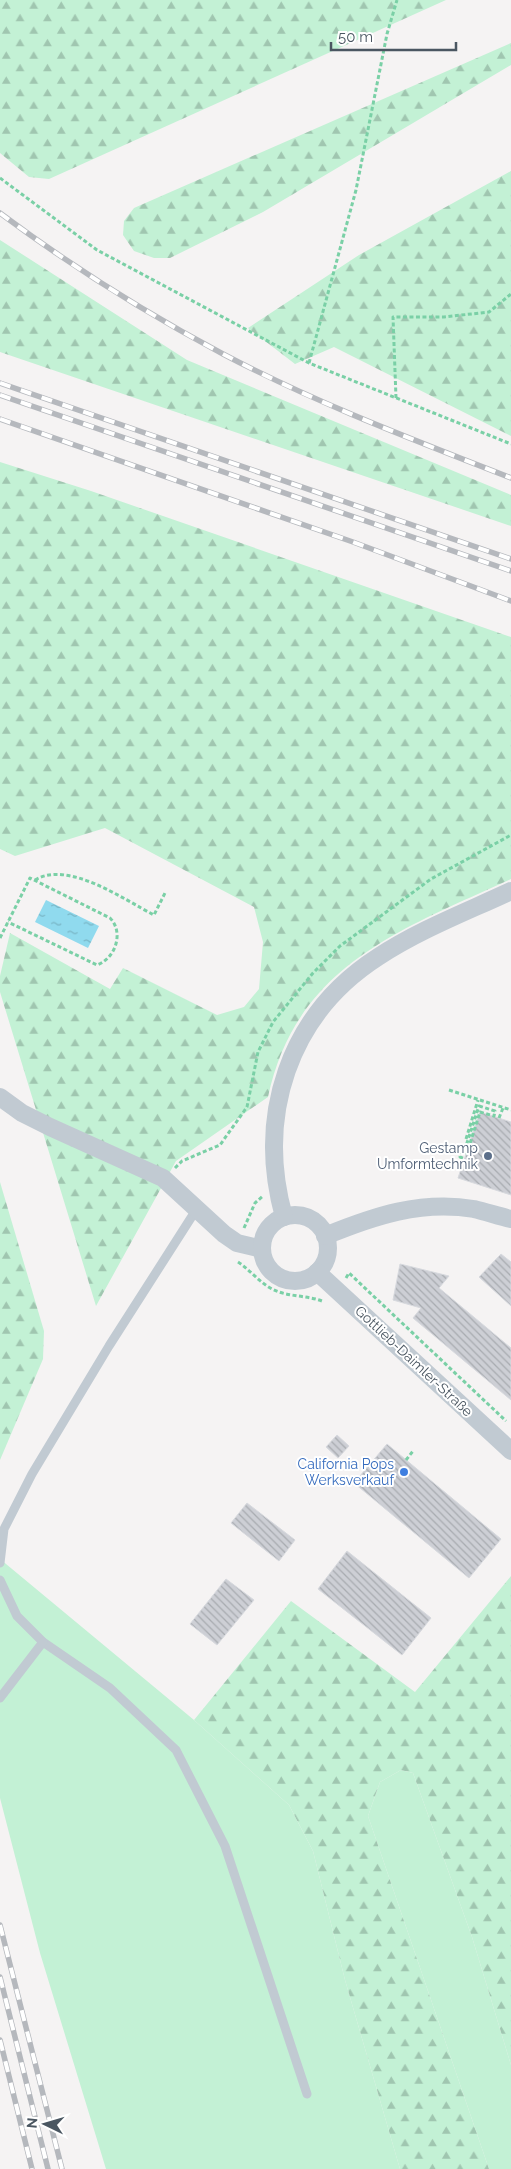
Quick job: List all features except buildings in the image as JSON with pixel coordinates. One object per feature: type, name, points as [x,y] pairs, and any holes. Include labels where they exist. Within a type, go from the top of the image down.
[{"type":"street","points":[[284,1217],[277,1193],[273,1153],[278,1100],[288,1067],[298,1045],[324,1004],[351,977],[389,950],[511,891]]},
{"type":"street","points":[[0,1097],[22,1113],[50,1128],[163,1178],[224,1234],[237,1243],[262,1249]]},
{"type":"street","points":[[325,1236],[358,1222],[411,1208],[438,1206],[474,1210],[511,1219]]},
{"type":"street","points":[[294,1215],[313,1220],[325,1236],[328,1245],[327,1255],[317,1272],[299,1281],[279,1277],[267,1265],[262,1249],[263,1238],[275,1222],[284,1217],[294,1215]]},
{"type":"street","name":"Gottlieb-Daimler-Straße","points":[[317,1272],[511,1450]]},
{"type":"lane","points":[[0,1563],[4,1529],[32,1474],[109,1346],[196,1210]]},
{"type":"lane","points":[[0,1580],[17,1616],[44,1642],[110,1688],[176,1750],[225,1846],[307,2094]]},
{"type":"lane","points":[[0,1698],[44,1642]]},
{"type":"path","points":[[309,363],[356,190],[387,34],[397,0]]},
{"type":"path","points":[[0,178],[97,250],[309,363],[511,444]]},
{"type":"path","points":[[396,398],[393,317],[444,317],[488,312],[511,294]]},
{"type":"path","points":[[34,881],[44,875],[71,876],[87,881],[154,915],[165,893]]},
{"type":"path","points":[[0,938],[8,922],[30,878],[110,918],[115,924],[118,938],[108,958],[97,965],[8,922]]},
{"type":"path","points":[[449,1090],[511,1110]]},
{"type":"path","points":[[465,1159],[460,1157],[478,1100]]},
{"type":"path","points":[[479,1106],[496,1111],[494,1116],[480,1112],[467,1153],[464,1152],[479,1106]]},
{"type":"path","points":[[499,1118],[503,1108]]},
{"type":"path","points":[[277,1193],[261,1196],[255,1203],[237,1243],[235,1260],[273,1289],[292,1296],[308,1296],[324,1302],[337,1290]]},
{"type":"path","points":[[349,1273],[511,1426]]},
{"type":"path","points":[[406,1460],[413,1451]]},
{"type":"green space","points":[[0,0],[446,0],[49,179],[29,177],[0,153]]},
{"type":"green space","points":[[511,43],[511,65],[263,212],[170,258],[154,258],[134,251],[123,235],[124,221],[134,208]]},
{"type":"green space","points":[[511,171],[511,436],[334,347],[295,364],[248,328],[359,255]]},
{"type":"green space","points":[[0,240],[187,360],[511,495],[511,526],[0,352]]},
{"type":"green space","points":[[0,462],[91,491],[511,637],[511,879],[394,935],[359,957],[328,983],[302,1014],[282,1052],[268,1097],[176,1161],[96,1306],[0,992],[0,976],[10,933],[110,989],[123,968],[217,1015],[244,1007],[259,989],[263,942],[254,907],[105,828],[15,856],[0,849]]},
{"type":"green space","points":[[0,1182],[44,1331],[43,1359],[0,1460]]},
{"type":"green space","points":[[0,1559],[194,1720],[289,1805],[313,1851],[345,1980],[400,2169],[106,2169],[40,1953],[0,1798]]},
{"type":"green space","points":[[511,1576],[511,2065],[472,1937],[413,1773],[401,1770],[380,1782],[368,1816],[489,2169],[400,2169],[345,1980],[313,1851],[289,1805],[194,1720],[291,1601],[415,1692]]},
{"type":"green space","points":[[401,1770],[413,1773],[472,1937],[511,2065],[511,2169],[489,2169],[368,1816],[380,1782]]},
{"type":"water","points":[[46,900],[99,926],[88,948],[35,922]]},
{"type":"railway","points":[[0,213],[54,252],[109,288],[223,354],[329,405],[511,478]]},
{"type":"railway","points":[[0,383],[511,559]]},
{"type":"railway","points":[[0,395],[511,571]]},
{"type":"railway","points":[[0,419],[353,542],[511,601]]},
{"type":"railway","points":[[0,1925],[62,2169]]},
{"type":"railway","points":[[0,1977],[48,2169]]},
{"type":"railway","points":[[0,2040],[32,2169]]},
{"type":"place","name":"Gestamp Umformtechnik","points":[[488,1156]]},
{"type":"place","name":"California Pops Werksverkauf","points":[[404,1472]]}]
